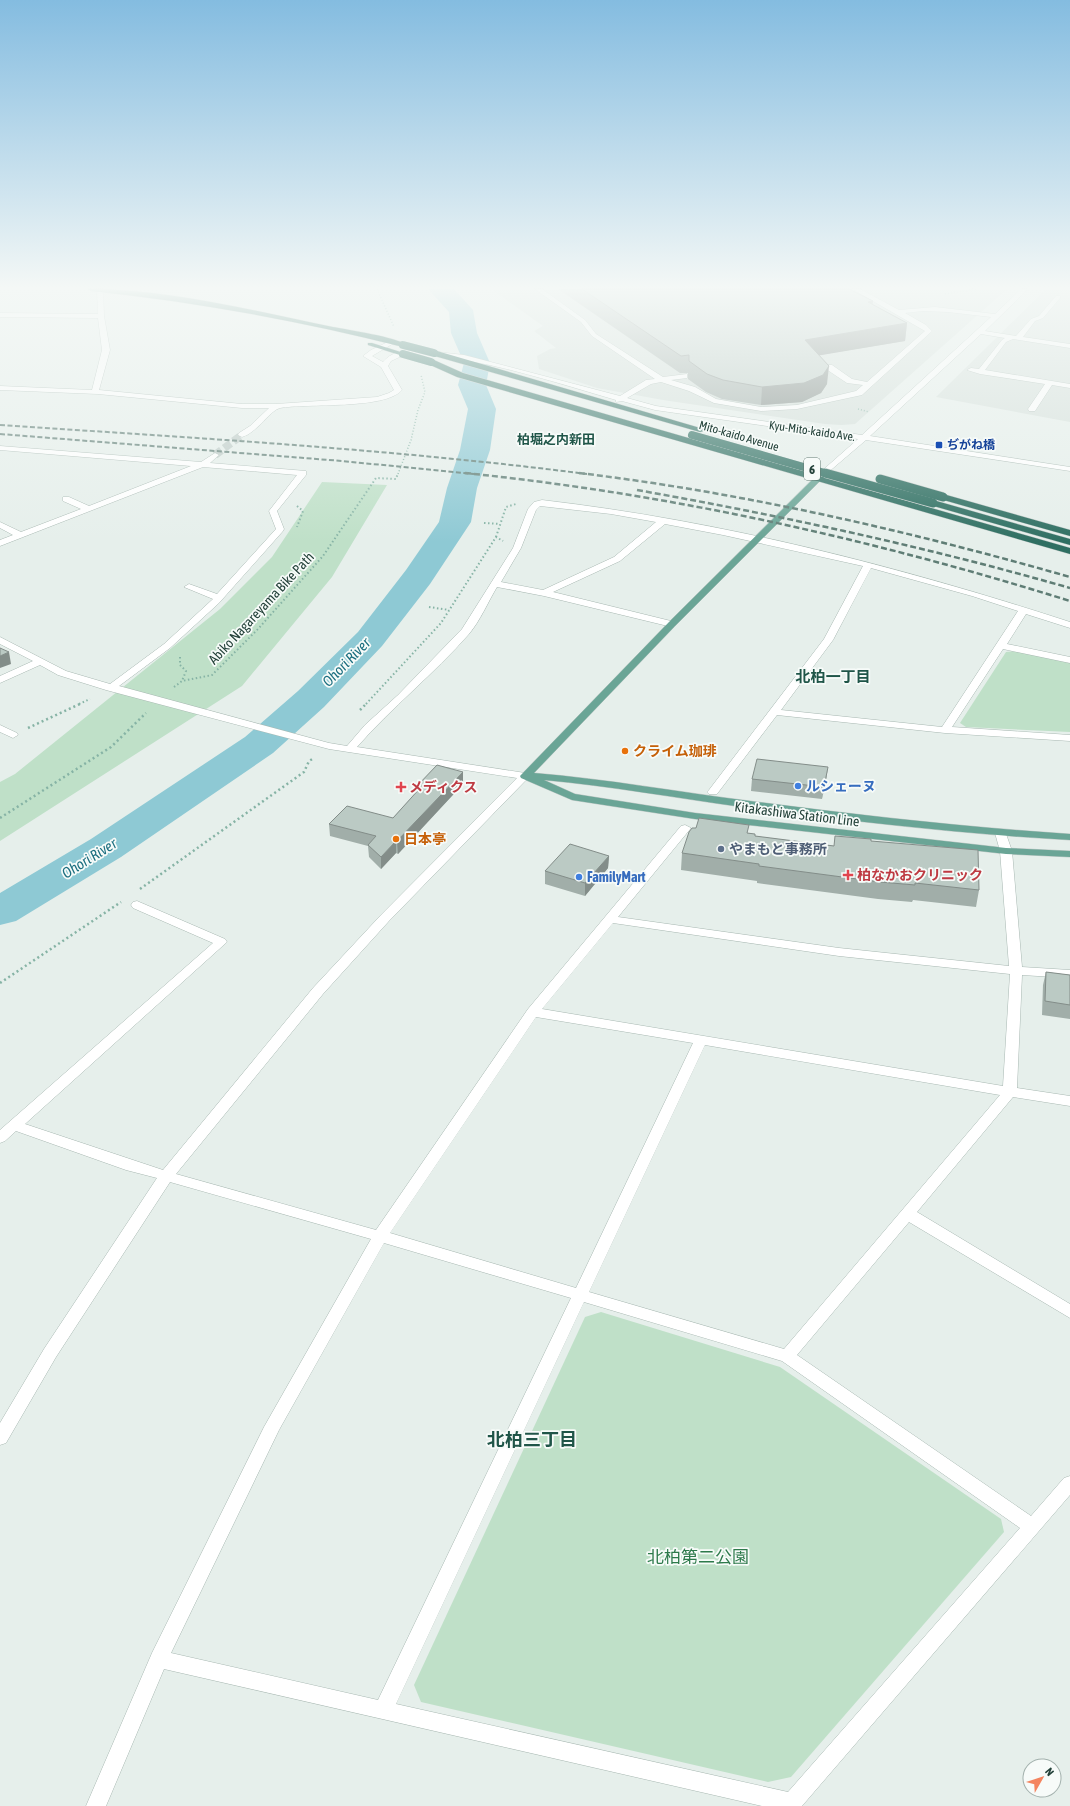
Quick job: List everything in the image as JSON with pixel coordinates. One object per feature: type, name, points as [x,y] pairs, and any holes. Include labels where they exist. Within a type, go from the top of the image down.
[{"type":"highway","name":"Mito-kaido Avenue","points":[[456,373],[692,435],[1070,542]]},
{"type":"highway","name":"Mito-kaido Avenue","points":[[518,373],[703,430],[1070,533]]},
{"type":"highway","points":[[522,390],[818,479],[1070,551]]},
{"type":"main road","points":[[525,776],[672,624],[818,479]]},
{"type":"main road","name":"Kitakashiwa Station Line","points":[[525,776],[582,779],[857,819],[1001,833],[1070,837]]},
{"type":"main road","name":"Kitakashiwa Station Line","points":[[525,776],[572,797],[695,816],[870,837],[1006,851],[1070,854]]},
{"type":"street","points":[[95,392],[100,373]]},
{"type":"street","points":[[0,388],[95,392],[206,403],[276,406],[377,399],[392,395],[398,390],[388,373]]},
{"type":"street","points":[[652,373],[662,380],[692,389],[714,401],[761,409],[797,407],[845,398],[859,393],[881,373]]},
{"type":"street","points":[[838,373],[850,381],[868,384]]},
{"type":"street","points":[[818,479],[935,373]]},
{"type":"street","points":[[988,373],[1070,386]]},
{"type":"street","name":"Kyu-Mito-kaido Ave.","points":[[521,374],[654,408],[1070,469]]},
{"type":"street","points":[[619,400],[649,382],[684,376]]},
{"type":"street","points":[[1032,408],[1050,383]]},
{"type":"street","points":[[242,435],[253,428],[276,406]]},
{"type":"street","points":[[0,448],[303,473],[273,511],[280,529],[219,598],[167,646],[110,688]]},
{"type":"street","points":[[0,543],[204,464],[215,455]]},
{"type":"street","points":[[66,499],[89,509]]},
{"type":"street","points":[[349,750],[369,727],[402,698],[466,631],[517,548],[532,509],[536,504],[542,503],[611,512],[663,521],[868,565],[946,585],[1070,624]]},
{"type":"street","points":[[544,594],[617,559],[663,521]]},
{"type":"street","points":[[0,526],[21,535]]},
{"type":"street","points":[[713,792],[828,640],[868,565]]},
{"type":"street","points":[[495,584],[672,624]]},
{"type":"street","points":[[189,587],[219,598]]},
{"type":"street","points":[[945,730],[1024,610]]},
{"type":"street","points":[[0,640],[62,673],[110,688],[329,746],[525,776]]},
{"type":"street","points":[[1000,645],[1070,660]]},
{"type":"street","points":[[1,682],[41,661]]},
{"type":"street","points":[[774,712],[945,730],[1070,738]]},
{"type":"street","points":[[0,728],[12,735]]},
{"type":"street","points":[[0,1438],[50,1354],[166,1176],[256,1064],[318,991],[385,918],[525,776]]},
{"type":"street","points":[[96,1806],[159,1659],[272,1427],[380,1236],[533,1012],[685,828]]},
{"type":"street","points":[[787,1356],[1010,1092],[1016,971],[1006,851],[1001,833]]},
{"type":"street","points":[[0,1138],[221,942],[131,902]]},
{"type":"street","points":[[609,919],[757,942],[1016,971],[1070,974]]},
{"type":"street","points":[[533,1012],[1070,1102]]},
{"type":"street","points":[[383,1710],[701,1040]]},
{"type":"street","points":[[13,1125],[131,1166],[380,1236],[787,1356],[1033,1527]]},
{"type":"street","points":[[908,1214],[1070,1312]]},
{"type":"street","points":[[159,1659],[791,1805],[1070,1483]]},
{"type":"path","name":"Abiko Nagareyama Bike Path","points":[[0,818],[111,747],[159,701],[166,692],[182,681],[199,679],[212,675],[258,629],[323,556],[376,478],[396,479],[411,440],[418,410],[425,392],[421,373]]},
{"type":"path","points":[[484,523],[500,524]]},
{"type":"path","points":[[360,710],[441,623],[496,537],[517,548]]},
{"type":"path","points":[[429,607],[450,610]]},
{"type":"path","points":[[12,735],[110,688]]},
{"type":"path","points":[[138,890],[304,772],[309,761],[329,746]]},
{"type":"path","points":[[0,983],[131,902]]},
{"type":"shaded area","points":[[552,373],[912,373],[855,424],[841,425],[825,424],[663,400],[597,388]]},
{"type":"shaded area","points":[[960,373],[1070,373],[1070,422],[936,397]]},
{"type":"green space","points":[[322,482],[387,485],[332,577],[242,686],[0,841],[0,782],[15,774],[220,609],[272,557]]},
{"type":"green space","points":[[1015,651],[1070,663],[1070,732],[966,727],[960,723],[1006,652]]},
{"type":"green space","name":"北柏第二公園","points":[[601,1312],[780,1367],[1001,1519],[1004,1532],[791,1777],[768,1782],[421,1702],[414,1685],[585,1317]]},
{"type":"building","points":[[706,373],[824,373],[804,383],[762,387],[723,380]]},
{"type":"building","points":[[0,648],[9,652],[0,656]]},
{"type":"building","points":[[757,759],[828,767],[824,787],[752,779]]},
{"type":"building","points":[[437,765],[463,772],[381,857],[368,845],[376,836],[329,824],[347,806],[393,818],[421,787],[417,786]]},
{"type":"building","points":[[699,818],[749,825],[747,833],[755,834],[755,836],[834,846],[835,836],[871,839],[871,841],[978,850],[979,890],[915,883],[915,885],[880,882],[759,866],[759,864],[682,853],[689,832],[692,828],[696,828]]},
{"type":"building","points":[[570,844],[609,856],[585,883],[545,871]]},
{"type":"building","points":[[1046,972],[1070,975],[1070,1005],[1045,1001]]},
{"type":"waterway","name":"Ohori River","points":[[0,912],[106,848],[259,745],[311,699],[370,639],[418,577],[455,522],[462,488],[475,450],[482,409],[472,385],[475,373]]},
{"type":"tunnel","points":[[215,455],[242,435]]},
{"type":"railway","points":[[0,425],[367,451],[514,465],[581,473]]},
{"type":"railway","points":[[0,434],[342,461],[471,474]]},
{"type":"railway","points":[[465,473],[471,474]]},
{"type":"railway","points":[[581,473],[587,474]]},
{"type":"railway","points":[[581,473],[703,491],[826,515],[949,544],[1070,577]]},
{"type":"railway","points":[[471,474],[619,493],[695,506],[846,539],[921,558],[1070,601]]},
{"type":"railway","points":[[637,490],[855,533],[963,559],[1070,588]]},
{"type":"place","name":"ぢがね橋","points":[[939,445]]},
{"type":"place","name":"クライム珈琲","points":[[625,751]]},
{"type":"place","name":"ルシェーヌ","points":[[798,786]]},
{"type":"place","name":"メディクス","points":[[401,787]]},
{"type":"place","name":"日本亭","points":[[396,839]]},
{"type":"place","name":"やまもと事務所","points":[[721,849]]},
{"type":"place","name":"柏なかおクリニック","points":[[848,875]]},
{"type":"place","name":"FamilyMart","points":[[579,877]]},
{"type":"district","name":"柏堀之内新田","points":[[556,439]]},
{"type":"district","name":"北柏一丁目","points":[[833,676]]},
{"type":"district","name":"北柏三丁目","points":[[532,1439]]}]
